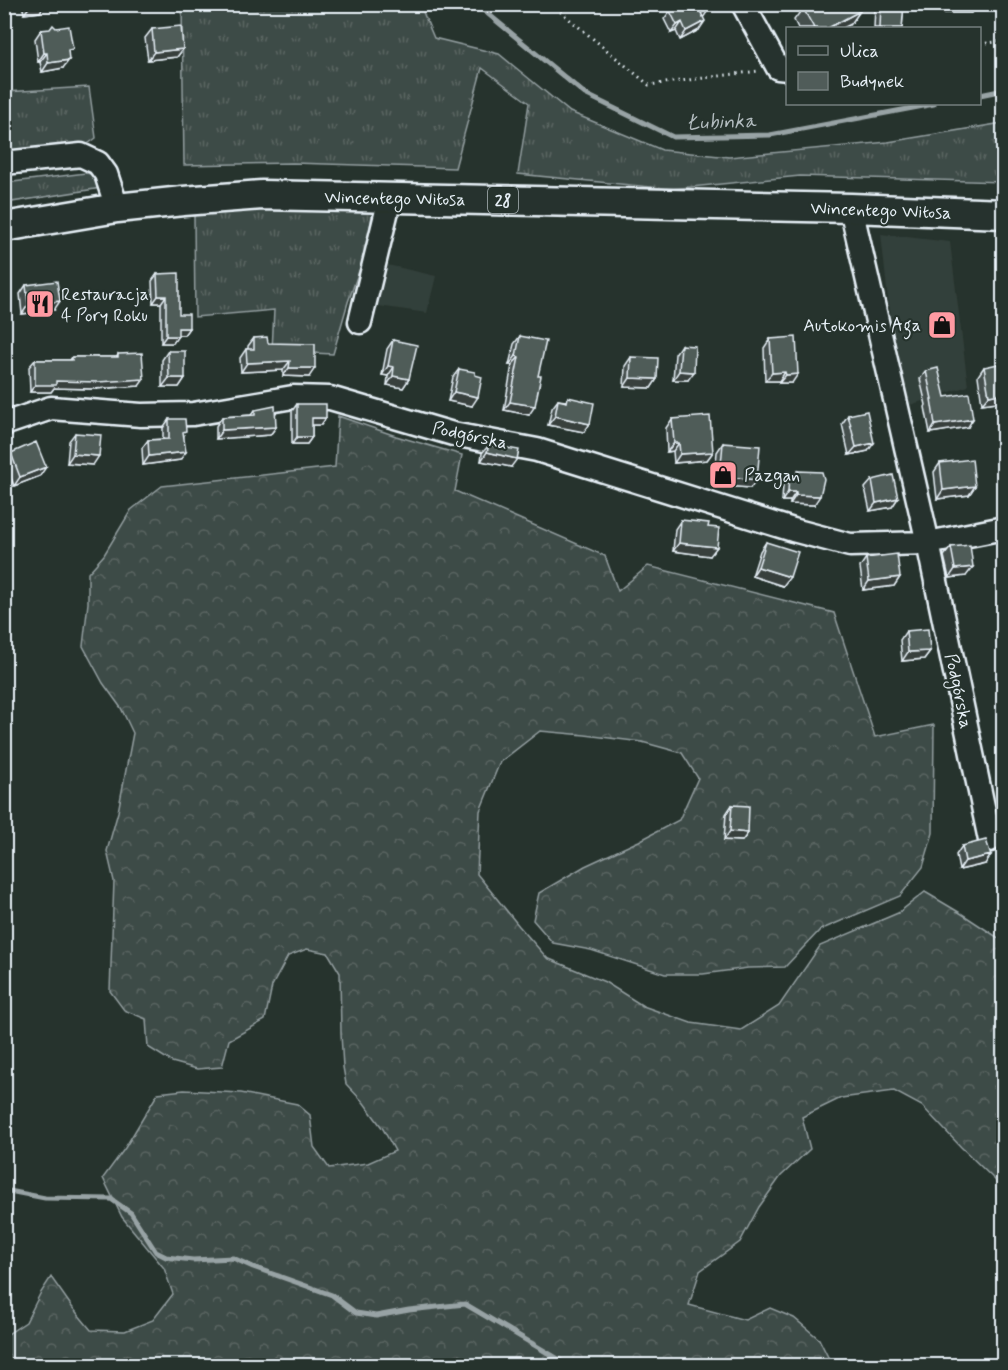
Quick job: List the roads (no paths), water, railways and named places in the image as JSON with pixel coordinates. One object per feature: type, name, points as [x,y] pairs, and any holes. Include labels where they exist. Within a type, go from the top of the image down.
[{"type":"main road","name":"Wincentego Witosa","points":[[4,227],[117,208],[262,195],[851,208],[1004,214]]},
{"type":"street","points":[[743,4],[783,68]]},
{"type":"street","points":[[4,163],[81,155],[98,163],[106,174],[117,208]]},
{"type":"street","points":[[360,322],[390,198]]},
{"type":"street","name":"Podgórska","points":[[851,208],[928,543],[990,840]]},
{"type":"street","name":"Podgórska","points":[[4,424],[51,408],[141,415],[193,414],[293,397],[330,398],[453,434],[537,450],[793,530],[850,545],[928,543],[1004,528]]},
{"type":"waterway","name":"Łubinka","points":[[476,4],[585,94],[673,137],[770,135],[929,105]]},
{"type":"waterway","name":"Łubinka","points":[[981,95],[1004,90]]},
{"type":"waterway","points":[[4,1190],[45,1198],[111,1199],[131,1213],[156,1252],[166,1257],[193,1260],[233,1258],[332,1295],[356,1313],[376,1316],[465,1304],[570,1366]]},
{"type":"place","name":"Restauracja 4 Pory Roku","points":[[40,304]]},
{"type":"place","name":"Autokomis Aga","points":[[942,325]]},
{"type":"place","name":"Pazgan","points":[[723,475]]}]
